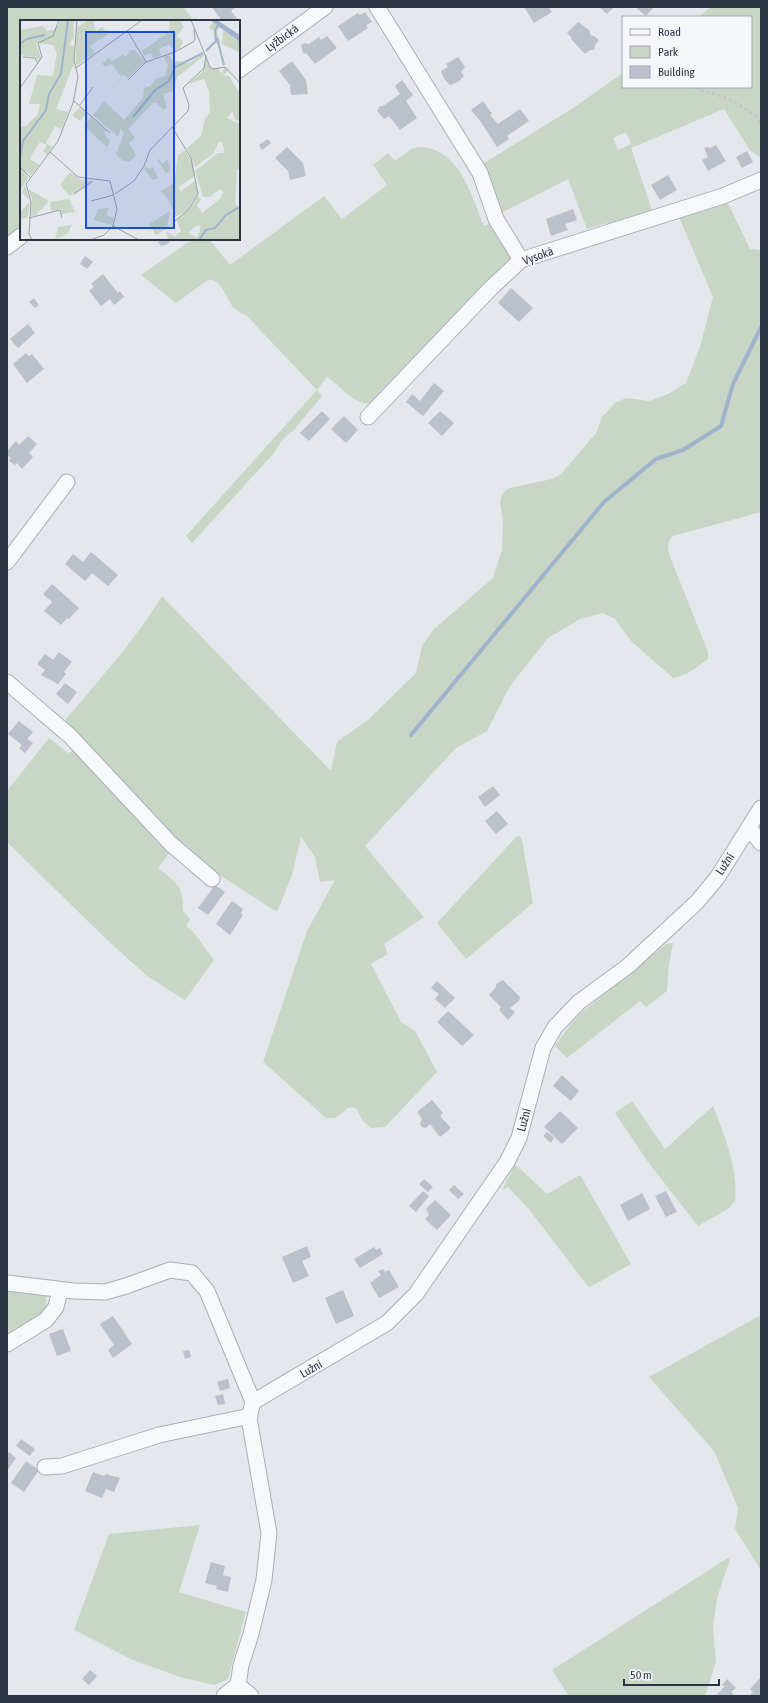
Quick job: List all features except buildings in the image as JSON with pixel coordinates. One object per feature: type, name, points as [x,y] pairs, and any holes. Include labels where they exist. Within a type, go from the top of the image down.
[{"type":"street","name":"Lyžbická","points":[[240,69],[325,7]]},
{"type":"street","points":[[377,7],[480,173],[496,219],[521,260]]},
{"type":"street","name":"Vysoká","points":[[368,417],[491,288],[521,260],[723,196],[761,180]]},
{"type":"street","points":[[7,247],[20,237]]},
{"type":"street","points":[[7,562],[67,482]]},
{"type":"street","points":[[7,682],[70,736],[170,844],[212,879]]},
{"type":"street","name":"Lužní","points":[[45,1467],[62,1466],[159,1435],[251,1409],[387,1323],[416,1294],[507,1162],[519,1138],[543,1048],[555,1027],[579,1002],[628,966],[697,902],[717,878],[761,808]]},
{"type":"street","points":[[749,828],[761,843]]},
{"type":"street","points":[[7,1284],[60,1290],[105,1292],[170,1270],[192,1273],[207,1291],[251,1409],[269,1533],[264,1580],[251,1634],[241,1665],[238,1685],[224,1696]]},
{"type":"street","points":[[7,1344],[46,1320],[56,1307],[60,1290]]},
{"type":"street","points":[[238,1685],[251,1696]]},
{"type":"path","points":[[693,88],[726,98],[751,113],[761,122]]},
{"type":"green space","points":[[7,7],[183,7],[192,18],[189,20],[20,20],[20,231],[7,241]]},
{"type":"green space","points":[[711,7],[761,7],[761,158],[749,149],[724,109],[631,148],[653,213],[610,228],[607,223],[587,229],[568,179],[501,213],[484,163],[573,108],[622,74],[622,88],[752,88],[752,16],[699,16]],"holes":[[[626,132],[631,144],[618,150],[613,138]]]},
{"type":"green space","points":[[418,147],[432,149],[444,155],[462,174],[484,226],[493,222],[514,261],[374,402],[361,402],[355,399],[327,377],[317,390],[246,315],[232,306],[223,289],[216,282],[208,280],[176,303],[141,275],[192,240],[210,240],[230,265],[324,196],[342,219],[387,185],[373,165],[388,153],[395,161],[411,149]]},
{"type":"green space","points":[[726,199],[750,249],[761,250],[761,512],[673,536],[669,542],[669,554],[708,652],[708,659],[687,673],[673,678],[632,642],[615,619],[603,613],[580,619],[548,638],[510,686],[487,731],[456,748],[365,846],[424,917],[384,944],[388,954],[371,964],[401,1022],[415,1031],[437,1072],[385,1127],[371,1128],[363,1121],[356,1108],[349,1107],[335,1118],[326,1118],[263,1062],[307,931],[335,880],[320,882],[315,857],[301,837],[292,875],[277,912],[196,860],[62,724],[127,646],[162,596],[331,771],[337,742],[368,720],[416,673],[422,646],[434,629],[493,578],[502,550],[503,521],[500,503],[502,494],[509,488],[552,479],[561,474],[596,433],[602,417],[615,403],[626,398],[649,401],[668,394],[686,383],[700,347],[713,297],[679,217]]},
{"type":"green space","points":[[317,390],[322,396],[292,432],[290,432],[280,443],[274,453],[192,543],[186,536]]},
{"type":"green space","points":[[49,738],[68,753],[74,750],[171,851],[158,868],[178,886],[182,896],[183,911],[190,919],[186,926],[194,933],[214,960],[185,1000],[147,976],[104,937],[7,842],[7,791]]},
{"type":"green space","points":[[517,836],[520,836],[522,840],[533,903],[466,959],[437,923]]},
{"type":"green space","points":[[673,943],[669,964],[667,991],[646,1007],[640,1001],[567,1058],[555,1046],[570,1025],[582,1012],[666,944]]},
{"type":"green space","points":[[632,1101],[665,1149],[713,1106],[730,1153],[735,1178],[735,1201],[728,1209],[698,1226],[648,1162],[615,1113]]},
{"type":"green space","points":[[515,1164],[547,1194],[580,1175],[631,1264],[590,1287],[587,1285],[528,1208],[508,1187],[502,1190]]},
{"type":"green space","points":[[7,1288],[46,1294],[46,1310],[7,1335]]},
{"type":"green space","points":[[761,1315],[761,1570],[735,1529],[738,1508],[714,1451],[649,1377]]},
{"type":"green space","points":[[200,1525],[179,1592],[246,1612],[228,1679],[214,1685],[180,1677],[133,1660],[74,1630],[109,1534]]},
{"type":"green space","points":[[731,1556],[717,1598],[713,1628],[716,1662],[705,1696],[569,1696],[552,1670]]},
{"type":"waterway","points":[[411,735],[604,502],[656,459],[683,450],[721,426],[733,384],[761,327]]}]
